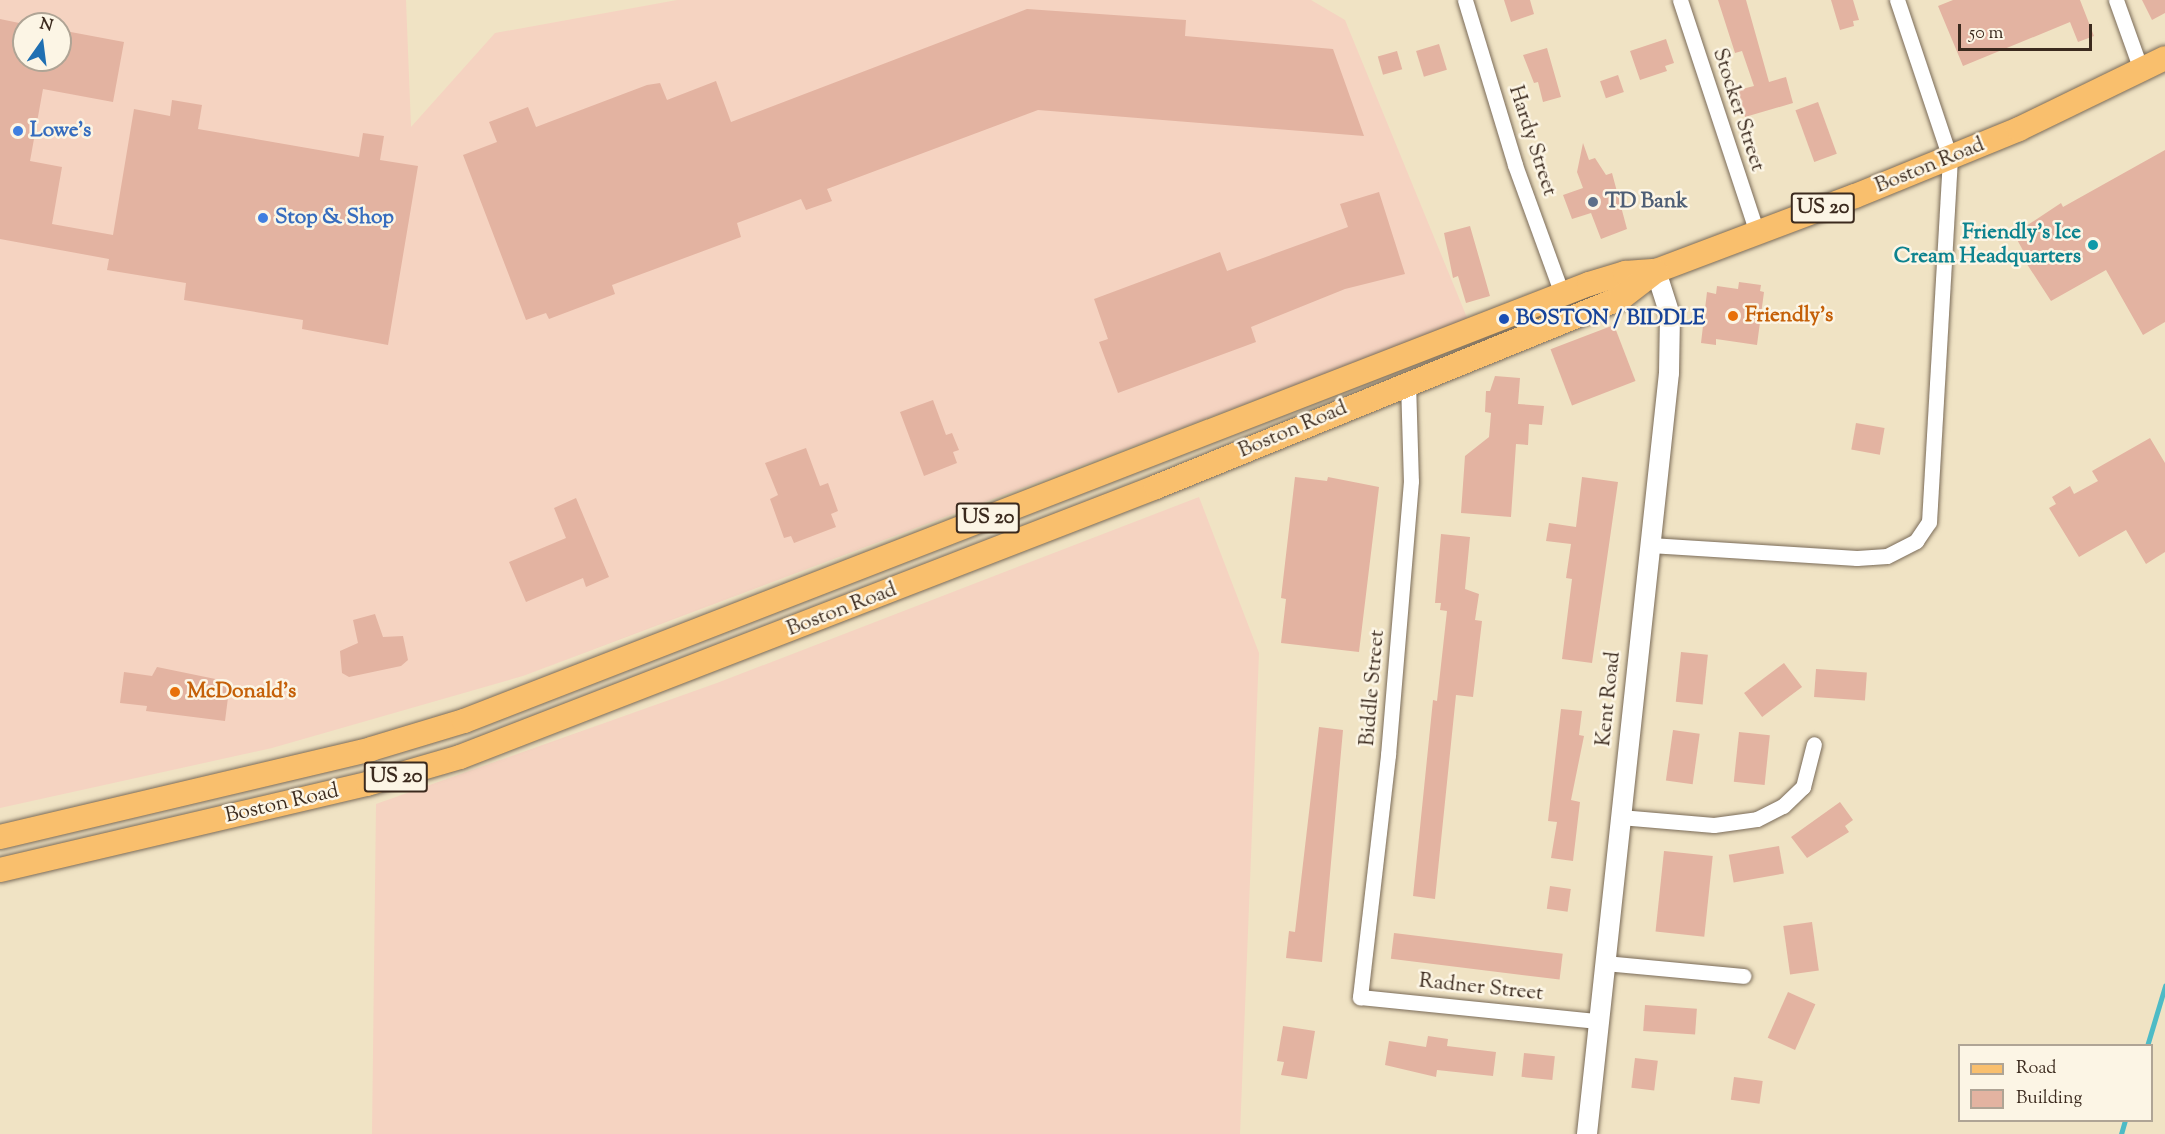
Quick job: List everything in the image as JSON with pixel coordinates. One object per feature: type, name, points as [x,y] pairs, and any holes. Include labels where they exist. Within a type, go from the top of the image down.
[{"type":"main road","name":"Boston Road","points":[[0,837],[433,732],[1562,294],[1613,275],[1656,271],[1757,233],[2165,58]]},
{"type":"main road","name":"Boston Road","points":[[0,870],[377,782],[460,757],[1016,543],[1408,382],[1621,298],[1656,271]]},
{"type":"street","name":"Hardy Street","points":[[1465,0],[1515,165],[1562,294]]},
{"type":"street","name":"Stocker Street","points":[[1680,0],[1757,233]]},
{"type":"street","points":[[1650,545],[1830,559],[1887,556],[1916,541],[1929,522],[1948,151],[1898,0]]},
{"type":"street","points":[[2116,0],[2141,70]]},
{"type":"street","name":"Kent Road","points":[[1587,1134],[1670,342],[1668,307],[1656,271]]},
{"type":"street","name":"Biddle Street","points":[[1360,997],[1388,755],[1411,481],[1408,382]]},
{"type":"street","points":[[1620,817],[1714,825],[1757,819],[1783,806],[1803,787],[1814,744]]},
{"type":"street","points":[[1604,963],[1743,976]]},
{"type":"street","name":"Radner Street","points":[[1360,997],[1598,1021]]},
{"type":"shaded area","points":[[0,0],[406,0],[411,127],[495,33],[677,0],[1311,0],[1345,20],[1468,320],[523,676],[272,748],[0,808]]},
{"type":"shaded area","points":[[1199,497],[1259,653],[1240,1134],[372,1134],[376,804],[717,683]]},
{"type":"building","points":[[1504,0],[1530,0],[1534,14],[1511,22]]},
{"type":"building","points":[[1718,0],[1746,0],[1769,82],[1786,77],[1793,103],[1745,117],[1738,90],[1754,86],[1742,51],[1735,53]]},
{"type":"building","points":[[1831,0],[1853,0],[1859,20],[1853,21],[1854,26],[1840,30]]},
{"type":"building","points":[[1953,0],[2080,0],[2094,36],[2078,42],[2070,22],[1963,66],[1938,6]]},
{"type":"building","points":[[2142,0],[2165,0],[2165,13],[2152,20]]},
{"type":"building","points":[[1027,9],[1186,20],[1185,36],[1333,49],[1364,136],[1038,110],[827,189],[832,201],[806,210],[801,199],[737,223],[741,237],[612,285],[615,294],[549,319],[546,313],[526,320],[463,155],[497,142],[489,122],[528,107],[536,127],[647,85],[660,83],[667,100],[716,81],[731,122]]},
{"type":"building","name":"Stop & Shop","points":[[0,19],[12,22],[12,72],[72,72],[72,32],[124,42],[113,102],[43,89],[30,161],[62,167],[52,224],[113,235],[134,109],[170,116],[172,100],[202,105],[198,129],[359,157],[363,133],[384,136],[380,160],[418,166],[388,345],[302,329],[303,320],[184,300],[186,283],[107,270],[109,259],[0,239]]},
{"type":"building","points":[[1666,39],[1674,63],[1665,66],[1667,71],[1640,80],[1630,51]]},
{"type":"building","points":[[1439,44],[1447,70],[1424,77],[1416,51]]},
{"type":"building","points":[[1547,48],[1561,97],[1543,102],[1538,82],[1534,83],[1523,55]]},
{"type":"building","points":[[1397,51],[1402,69],[1383,75],[1378,57]]},
{"type":"building","points":[[1618,75],[1624,92],[1606,98],[1600,81]]},
{"type":"building","points":[[1818,102],[1837,154],[1814,162],[1795,110]]},
{"type":"building","name":"TD Bank","points":[[1583,143],[1589,160],[1595,158],[1606,175],[1612,173],[1627,229],[1601,239],[1591,213],[1572,219],[1563,195],[1583,188],[1577,172]]},
{"type":"building","name":"Friendly's Ice Cream Headquarters","points":[[2165,150],[2165,322],[2143,335],[2106,270],[2051,301],[2023,258],[2026,256],[2014,234],[2061,203],[2063,207]]},
{"type":"building","points":[[1379,192],[1405,274],[1345,289],[1251,327],[1256,342],[1118,393],[1099,342],[1108,339],[1094,299],[1220,252],[1227,271],[1348,227],[1340,204]]},
{"type":"building","points":[[1470,226],[1490,296],[1466,303],[1458,276],[1453,278],[1444,233]]},
{"type":"building","name":"Friendly's","points":[[1739,282],[1761,285],[1760,291],[1764,292],[1757,345],[1716,339],[1716,345],[1701,343],[1707,292],[1716,294],[1717,286],[1738,289]]},
{"type":"building","points":[[1614,325],[1636,381],[1572,405],[1551,349]]},
{"type":"building","points":[[1495,376],[1520,378],[1518,404],[1544,406],[1542,425],[1529,424],[1528,445],[1516,444],[1511,517],[1461,513],[1465,456],[1489,437],[1491,413],[1485,412],[1486,391],[1490,391]]},
{"type":"building","points":[[933,400],[946,435],[952,433],[959,450],[953,452],[957,463],[924,476],[900,412]]},
{"type":"building","points":[[1856,423],[1885,428],[1880,455],[1851,450]]},
{"type":"building","points":[[2150,438],[2165,463],[2165,552],[2146,564],[2126,530],[2079,557],[2049,508],[2056,504],[2052,497],[2070,486],[2074,494],[2098,481],[2092,471]]},
{"type":"building","points":[[806,448],[820,486],[828,483],[838,511],[831,514],[836,527],[794,543],[791,536],[784,538],[770,499],[778,495],[765,463]]},
{"type":"building","points":[[1295,477],[1327,481],[1328,477],[1379,487],[1359,652],[1281,643],[1286,599],[1281,598]]},
{"type":"building","points":[[1582,477],[1618,482],[1592,663],[1562,659],[1572,579],[1566,578],[1571,544],[1546,541],[1549,523],[1576,527]]},
{"type":"building","points":[[576,498],[609,577],[586,587],[583,578],[526,602],[509,562],[566,538],[554,508]]},
{"type":"building","points":[[1441,534],[1470,537],[1465,589],[1479,594],[1475,620],[1482,621],[1473,697],[1456,695],[1435,899],[1413,896],[1433,700],[1437,701],[1447,611],[1440,610],[1441,603],[1435,603]]},
{"type":"building","points":[[375,614],[383,637],[403,636],[408,660],[401,666],[349,677],[342,673],[340,651],[358,643],[353,620]]},
{"type":"building","points":[[1681,652],[1708,655],[1703,705],[1676,702]]},
{"type":"building","points":[[1784,663],[1802,687],[1762,717],[1744,693]]},
{"type":"building","name":"McDonald's","points":[[157,667],[230,682],[225,721],[146,711],[147,706],[120,703],[124,672],[152,676]]},
{"type":"building","points":[[1816,669],[1867,673],[1865,700],[1814,697]]},
{"type":"building","points":[[1561,709],[1582,711],[1579,735],[1584,736],[1571,800],[1580,802],[1573,861],[1551,858],[1557,822],[1548,821]]},
{"type":"building","points":[[1319,727],[1343,730],[1322,962],[1286,958],[1289,931],[1295,932]]},
{"type":"building","points":[[1673,730],[1700,734],[1693,784],[1666,781]]},
{"type":"building","points":[[1739,732],[1770,735],[1765,785],[1734,782]]},
{"type":"building","points":[[1840,802],[1853,820],[1845,826],[1849,832],[1807,858],[1791,837]]},
{"type":"building","points":[[1779,846],[1784,874],[1734,882],[1729,855]]},
{"type":"building","points":[[1664,851],[1713,856],[1704,937],[1656,932]]},
{"type":"building","points":[[1550,886],[1571,889],[1568,912],[1547,909]]},
{"type":"building","points":[[1812,922],[1819,971],[1790,975],[1783,926]]},
{"type":"building","points":[[1394,933],[1563,954],[1560,980],[1391,959]]},
{"type":"building","points":[[1788,992],[1815,1004],[1795,1050],[1768,1038]]},
{"type":"building","points":[[1645,1005],[1697,1009],[1695,1035],[1643,1031]]},
{"type":"building","points":[[1283,1026],[1315,1031],[1307,1079],[1281,1075],[1284,1062],[1277,1061]]},
{"type":"building","points":[[1428,1036],[1448,1039],[1447,1046],[1496,1052],[1493,1076],[1437,1070],[1436,1077],[1385,1065],[1389,1041],[1426,1047]]},
{"type":"building","points":[[1524,1053],[1555,1056],[1552,1080],[1521,1077]]},
{"type":"building","points":[[1635,1058],[1658,1061],[1654,1091],[1631,1088]]},
{"type":"building","points":[[1734,1077],[1763,1081],[1760,1104],[1731,1100]]},
{"type":"waterway","points":[[2148,1044],[2165,986]]},
{"type":"waterway","points":[[2121,1134],[2124,1122]]},
{"type":"place","name":"Lowe's","points":[[18,131]]},
{"type":"place","name":"TD Bank","points":[[1593,202]]},
{"type":"place","name":"Stop & Shop","points":[[263,218]]},
{"type":"place","name":"Friendly's Ice Cream Headquarters","points":[[2093,245]]},
{"type":"place","name":"Friendly's","points":[[1733,316]]},
{"type":"place","name":"BOSTON / BIDDLE","points":[[1504,319]]},
{"type":"place","name":"McDonald's","points":[[175,692]]}]
